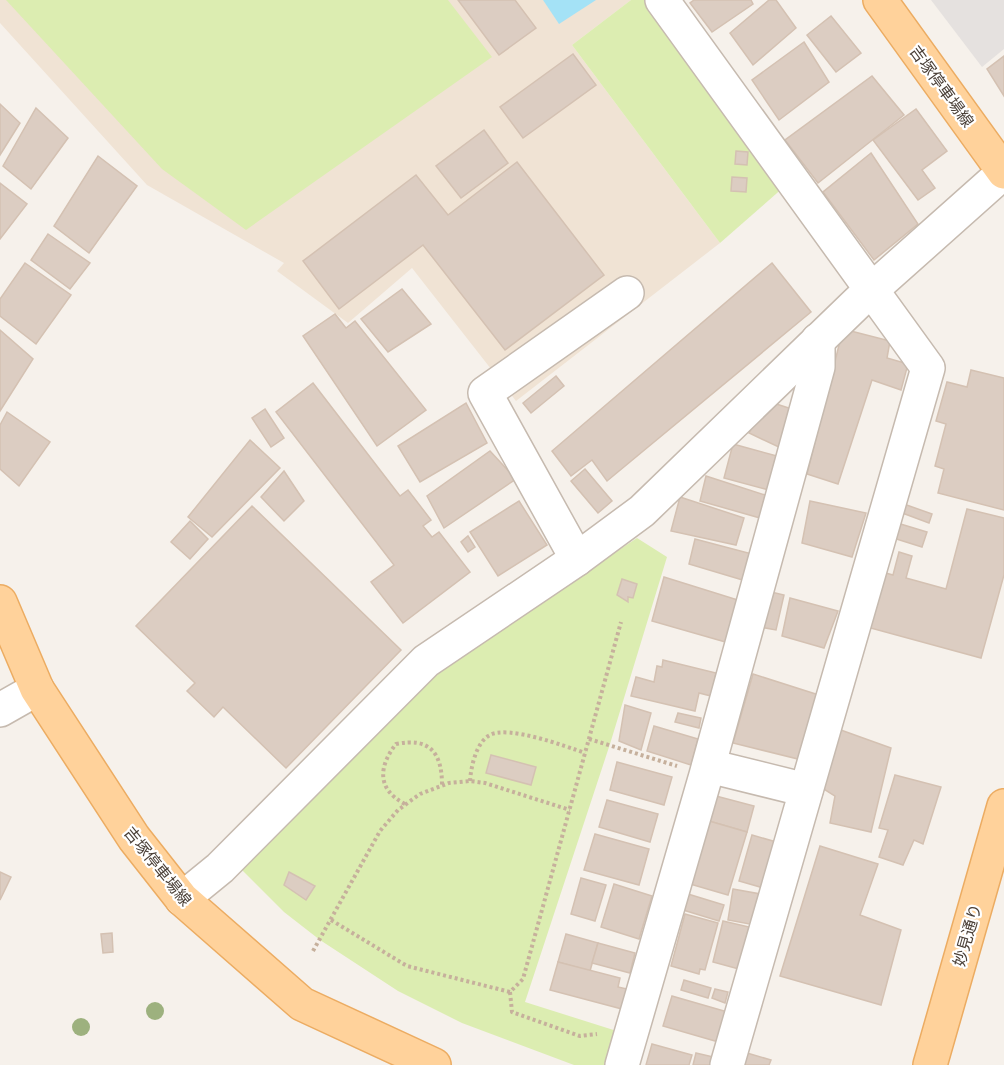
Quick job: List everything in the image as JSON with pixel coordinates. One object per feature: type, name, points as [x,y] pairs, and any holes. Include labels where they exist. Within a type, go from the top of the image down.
[{"type":"main road","name":"吉塚停車場線","points":[[880,0],[1001,162]]},
{"type":"main road","name":"吉塚停車場線","points":[[0,602],[37,689],[134,838],[182,899],[302,1004],[434,1065]]},
{"type":"main road","name":"妙見通り","points":[[930,1065],[1004,806]]},
{"type":"street","points":[[662,0],[928,368],[727,1065]]},
{"type":"street","points":[[182,899],[220,868],[426,661],[577,559],[642,511],[873,289],[1001,162]]},
{"type":"street","points":[[577,559],[485,393],[627,293]]},
{"type":"street","points":[[626,1054],[707,771],[818,367],[818,340]]},
{"type":"street","points":[[0,710],[37,689]]},
{"type":"street","points":[[707,771],[806,790]]},
{"type":"path","points":[[510,992],[523,979],[621,622]]},
{"type":"path","points":[[470,781],[480,743],[488,735],[499,732],[545,739],[585,753]]},
{"type":"path","points":[[588,739],[707,771]]},
{"type":"path","points":[[406,804],[394,798],[385,784],[382,772],[386,758],[396,744],[410,741],[421,743],[431,749],[440,760],[442,785]]},
{"type":"path","points":[[313,951],[380,831],[406,804],[420,794],[442,785],[470,781],[485,783],[570,810]]},
{"type":"path","points":[[332,920],[407,966],[510,992]]},
{"type":"path","points":[[510,992],[512,1012],[580,1036],[595,1034],[626,1054]]},
{"type":"shaded area","points":[[0,0],[631,0],[572,45],[720,243],[516,401],[412,268],[348,323],[277,271],[284,263],[147,185],[0,23]]},
{"type":"shaded area","points":[[931,0],[1004,0],[1004,49],[982,67]]},
{"type":"green space","points":[[6,0],[448,0],[492,57],[246,230],[162,169]]},
{"type":"green space","points":[[631,0],[649,0],[785,186],[720,243],[572,45]]},
{"type":"green space","points":[[637,538],[667,557],[610,744],[525,1002],[623,1033],[612,1065],[574,1065],[462,1023],[398,991],[320,940],[284,912],[239,867],[438,670]]},
{"type":"water","points":[[543,0],[596,0],[559,24]]},
{"type":"building","points":[[458,0],[515,0],[536,28],[499,55]]},
{"type":"building","points":[[694,0],[751,0],[753,4],[712,32],[690,3]]},
{"type":"building","points":[[769,0],[776,0],[796,28],[753,65],[730,33]]},
{"type":"building","points":[[831,16],[861,53],[836,72],[807,35]]},
{"type":"building","points":[[804,42],[829,82],[779,120],[752,80]]},
{"type":"building","points":[[573,54],[596,85],[523,138],[500,107]]},
{"type":"building","points":[[1004,56],[1004,96],[987,69]]},
{"type":"building","points":[[872,76],[904,115],[818,183],[785,140]]},
{"type":"building","points":[[0,104],[20,123],[0,155]]},
{"type":"building","points":[[36,108],[68,138],[31,189],[3,166]]},
{"type":"building","points":[[916,109],[947,151],[922,170],[935,188],[918,200],[873,140]]},
{"type":"building","points":[[484,130],[508,163],[461,198],[436,166]]},
{"type":"building","points":[[736,151],[748,152],[747,165],[735,164]]},
{"type":"building","points":[[871,153],[918,224],[874,260],[823,192]]},
{"type":"building","points":[[98,156],[137,186],[89,253],[54,226]]},
{"type":"building","points":[[517,162],[604,275],[505,350],[423,245],[339,309],[303,261],[416,175],[448,215]]},
{"type":"building","points":[[732,177],[747,178],[746,192],[731,191]]},
{"type":"building","points":[[0,183],[27,204],[0,239]]},
{"type":"building","points":[[48,234],[90,263],[70,289],[31,260]]},
{"type":"building","points":[[25,263],[71,295],[36,344],[0,316],[0,299]]},
{"type":"building","points":[[772,263],[811,312],[607,481],[592,460],[571,476],[552,451]]},
{"type":"building","points":[[402,289],[431,324],[388,352],[361,319]]},
{"type":"building","points":[[335,314],[346,328],[355,321],[426,410],[377,446],[303,336]]},
{"type":"building","points":[[843,329],[890,341],[887,358],[908,364],[901,390],[872,380],[838,484],[807,474]]},
{"type":"building","points":[[0,330],[33,359],[0,411]]},
{"type":"building","points":[[971,370],[1004,378],[1004,510],[938,493],[944,469],[935,466],[946,424],[936,421],[947,382],[967,387]]},
{"type":"building","points":[[556,376],[564,386],[531,413],[523,403]]},
{"type":"building","points":[[313,383],[400,496],[408,490],[431,520],[423,526],[432,537],[439,532],[470,572],[403,623],[371,582],[394,565],[276,412]]},
{"type":"building","points":[[767,401],[795,410],[783,449],[749,433]]},
{"type":"building","points":[[466,403],[487,443],[420,482],[398,446]]},
{"type":"building","points":[[265,409],[284,438],[271,447],[252,418]]},
{"type":"building","points":[[7,412],[50,442],[19,486],[0,469],[0,425]]},
{"type":"building","points":[[250,440],[280,468],[212,537],[188,517]]},
{"type":"building","points":[[733,444],[777,456],[769,490],[724,478]]},
{"type":"building","points":[[490,451],[516,479],[444,528],[427,496]]},
{"type":"building","points":[[585,469],[612,501],[598,513],[571,481]]},
{"type":"building","points":[[284,471],[304,501],[284,521],[261,497]]},
{"type":"building","points":[[706,476],[765,495],[760,518],[700,501]]},
{"type":"building","points":[[680,497],[744,518],[736,545],[671,531]]},
{"type":"building","points":[[519,501],[547,545],[498,576],[470,532]]},
{"type":"building","points":[[810,501],[866,513],[852,557],[802,543]]},
{"type":"building","points":[[901,503],[932,514],[929,523],[897,511]]},
{"type":"building","points":[[252,506],[401,650],[286,768],[223,707],[214,717],[187,691],[195,683],[136,626]]},
{"type":"building","points":[[967,509],[1004,518],[1004,575],[981,658],[867,627],[882,572],[893,575],[899,552],[912,556],[906,578],[946,589]]},
{"type":"building","points":[[190,521],[208,539],[190,559],[171,542]]},
{"type":"building","points":[[894,522],[927,532],[922,547],[890,537]]},
{"type":"building","points":[[468,536],[475,547],[468,552],[461,542]]},
{"type":"building","points":[[695,539],[752,554],[746,581],[689,564]]},
{"type":"building","points":[[664,577],[741,601],[729,643],[652,621]]},
{"type":"building","points":[[622,579],[637,584],[633,598],[628,597],[628,602],[617,595]]},
{"type":"building","points":[[767,591],[784,595],[776,630],[760,627]]},
{"type":"building","points":[[790,598],[838,611],[824,648],[782,636]]},
{"type":"building","points":[[663,660],[716,673],[711,696],[699,693],[695,711],[631,696],[636,677],[654,682],[657,666],[662,667]]},
{"type":"building","points":[[753,674],[822,696],[798,759],[733,743]]},
{"type":"building","points":[[625,705],[651,713],[641,750],[619,741]]},
{"type":"building","points":[[678,713],[701,718],[699,728],[675,722]]},
{"type":"building","points":[[654,726],[698,739],[691,765],[647,751]]},
{"type":"building","points":[[838,729],[891,748],[871,832],[830,823],[835,796],[822,788]]},
{"type":"building","points":[[491,755],[536,767],[531,785],[486,773]]},
{"type":"building","points":[[617,762],[672,777],[664,805],[610,790]]},
{"type":"building","points":[[895,775],[941,787],[923,844],[914,840],[903,865],[879,857],[888,830],[879,828]]},
{"type":"building","points":[[716,796],[754,806],[747,832],[709,821]]},
{"type":"building","points":[[607,800],[658,814],[650,842],[599,827]]},
{"type":"building","points":[[709,821],[747,832],[728,895],[690,884]]},
{"type":"building","points":[[595,834],[649,849],[639,885],[584,870]]},
{"type":"building","points":[[752,835],[780,843],[767,889],[739,881]]},
{"type":"building","points":[[820,846],[878,864],[860,915],[901,930],[881,1005],[780,976]]},
{"type":"building","points":[[0,872],[11,877],[0,900]]},
{"type":"building","points":[[289,872],[315,886],[306,900],[284,885]]},
{"type":"building","points":[[581,878],[606,885],[595,921],[571,914]]},
{"type":"building","points":[[614,884],[652,896],[639,939],[601,927]]},
{"type":"building","points":[[733,889],[766,895],[760,926],[728,920]]},
{"type":"building","points":[[688,894],[724,905],[719,921],[683,910]]},
{"type":"building","points":[[685,914],[718,923],[705,970],[700,969],[699,974],[671,966]]},
{"type":"building","points":[[723,921],[749,927],[739,969],[713,962]]},
{"type":"building","points":[[112,933],[113,952],[103,953],[101,934]]},
{"type":"building","points":[[566,934],[598,943],[590,971],[558,962]]},
{"type":"building","points":[[598,943],[635,953],[630,973],[592,963]]},
{"type":"building","points":[[558,962],[620,978],[618,987],[627,989],[622,1009],[550,990]]},
{"type":"building","points":[[684,980],[711,988],[708,998],[681,990]]},
{"type":"building","points":[[715,989],[728,992],[725,1003],[712,998]]},
{"type":"building","points":[[672,996],[731,1013],[722,1043],[663,1026]]},
{"type":"building","points":[[652,1044],[692,1055],[689,1065],[646,1065]]},
{"type":"building","points":[[696,1053],[722,1059],[721,1065],[693,1065]]},
{"type":"building","points":[[747,1053],[771,1060],[769,1065],[743,1065]]}]
